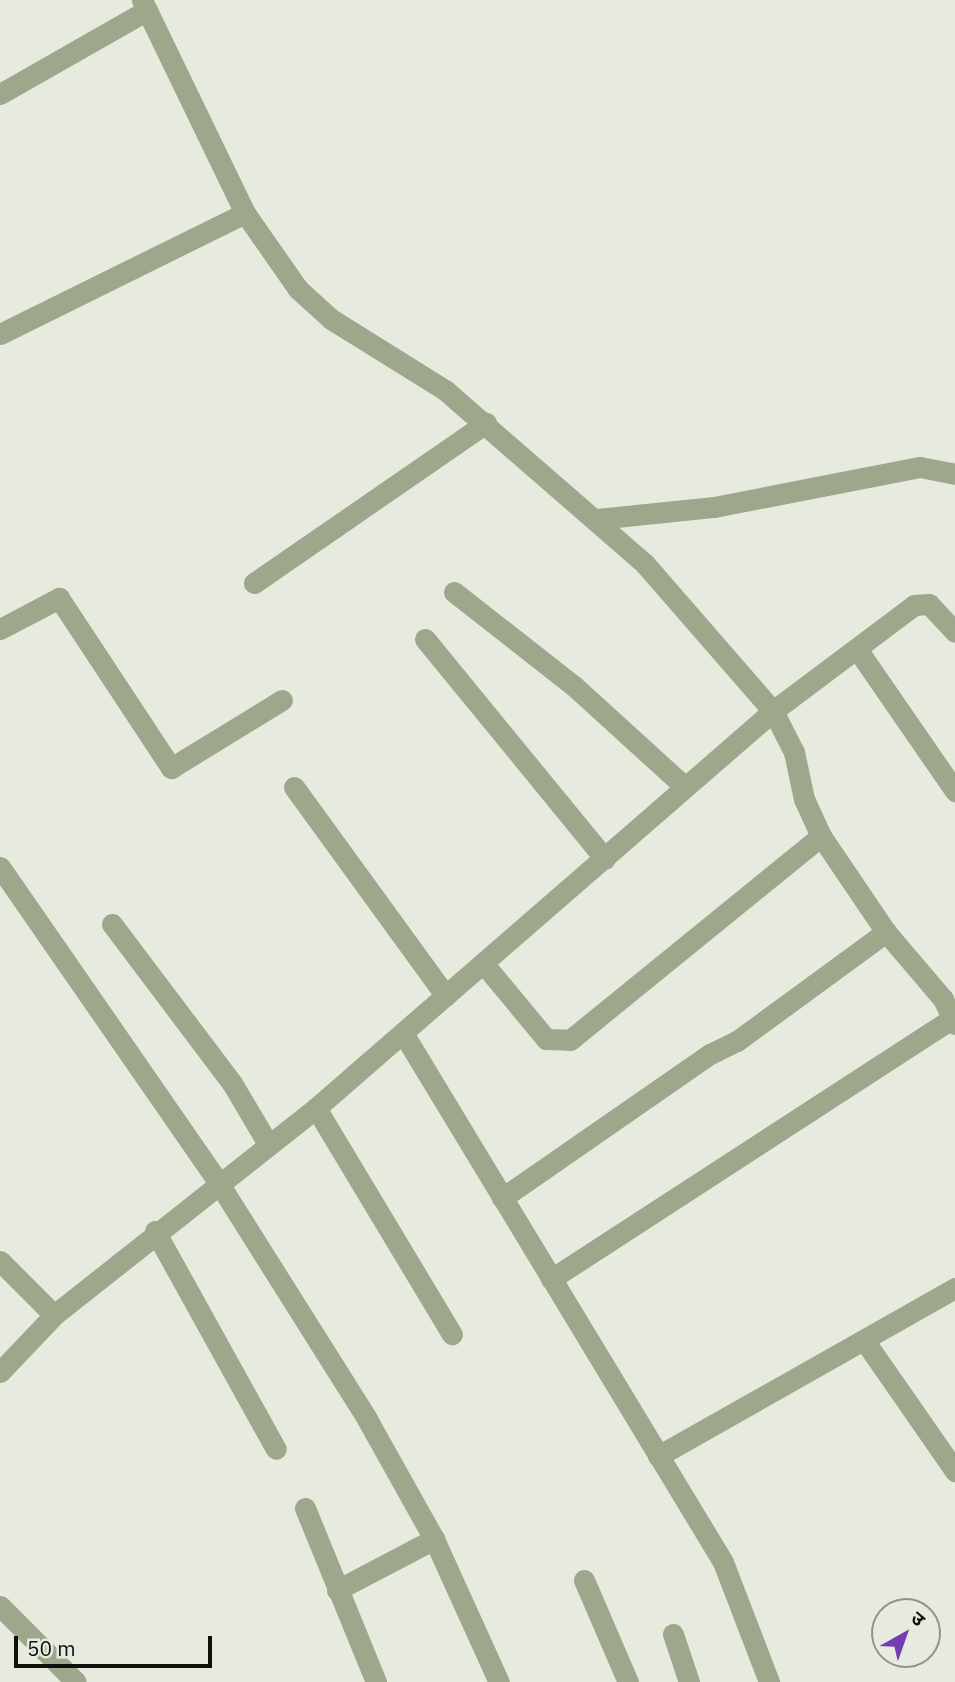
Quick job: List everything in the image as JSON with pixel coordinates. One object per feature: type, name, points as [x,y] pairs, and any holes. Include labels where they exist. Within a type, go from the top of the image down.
[{"type":"street","points":[[0,94],[145,5],[245,213],[298,289],[331,319],[446,390],[597,519],[645,564],[773,711],[794,752],[804,799],[821,836],[886,932],[943,999],[953,1021],[551,1279]]},
{"type":"street","points":[[0,334],[245,213]]},
{"type":"street","points":[[254,583],[486,423]]},
{"type":"street","points":[[597,519],[714,507],[920,467],[955,474]]},
{"type":"street","points":[[454,592],[574,686],[684,786]]},
{"type":"street","points":[[0,629],[59,598],[171,768],[282,700]]},
{"type":"street","points":[[0,1372],[54,1315],[155,1231],[316,1108],[773,711],[914,605],[929,604],[955,632]]},
{"type":"street","points":[[425,639],[604,859]]},
{"type":"street","points":[[857,649],[955,791]]},
{"type":"street","points":[[294,787],[446,996]]},
{"type":"street","points":[[483,963],[546,1039],[570,1040],[821,836]]},
{"type":"street","points":[[0,867],[218,1182],[367,1419],[434,1539],[499,1682]]},
{"type":"street","points":[[112,923],[225,1073],[268,1144]]},
{"type":"street","points":[[502,1198],[710,1054],[737,1041],[886,932]]},
{"type":"street","points":[[403,1033],[723,1562],[769,1682]]},
{"type":"street","points":[[316,1108],[452,1334]]},
{"type":"street","points":[[155,1231],[276,1449]]},
{"type":"street","points":[[0,1261],[54,1315]]},
{"type":"street","points":[[658,1455],[955,1288]]},
{"type":"street","points":[[864,1340],[955,1471]]},
{"type":"street","points":[[305,1508],[376,1682]]},
{"type":"street","points":[[337,1590],[434,1539]]},
{"type":"street","points":[[584,1580],[628,1682]]},
{"type":"street","points":[[0,1606],[76,1682]]},
{"type":"street","points":[[673,1634],[689,1682]]}]
